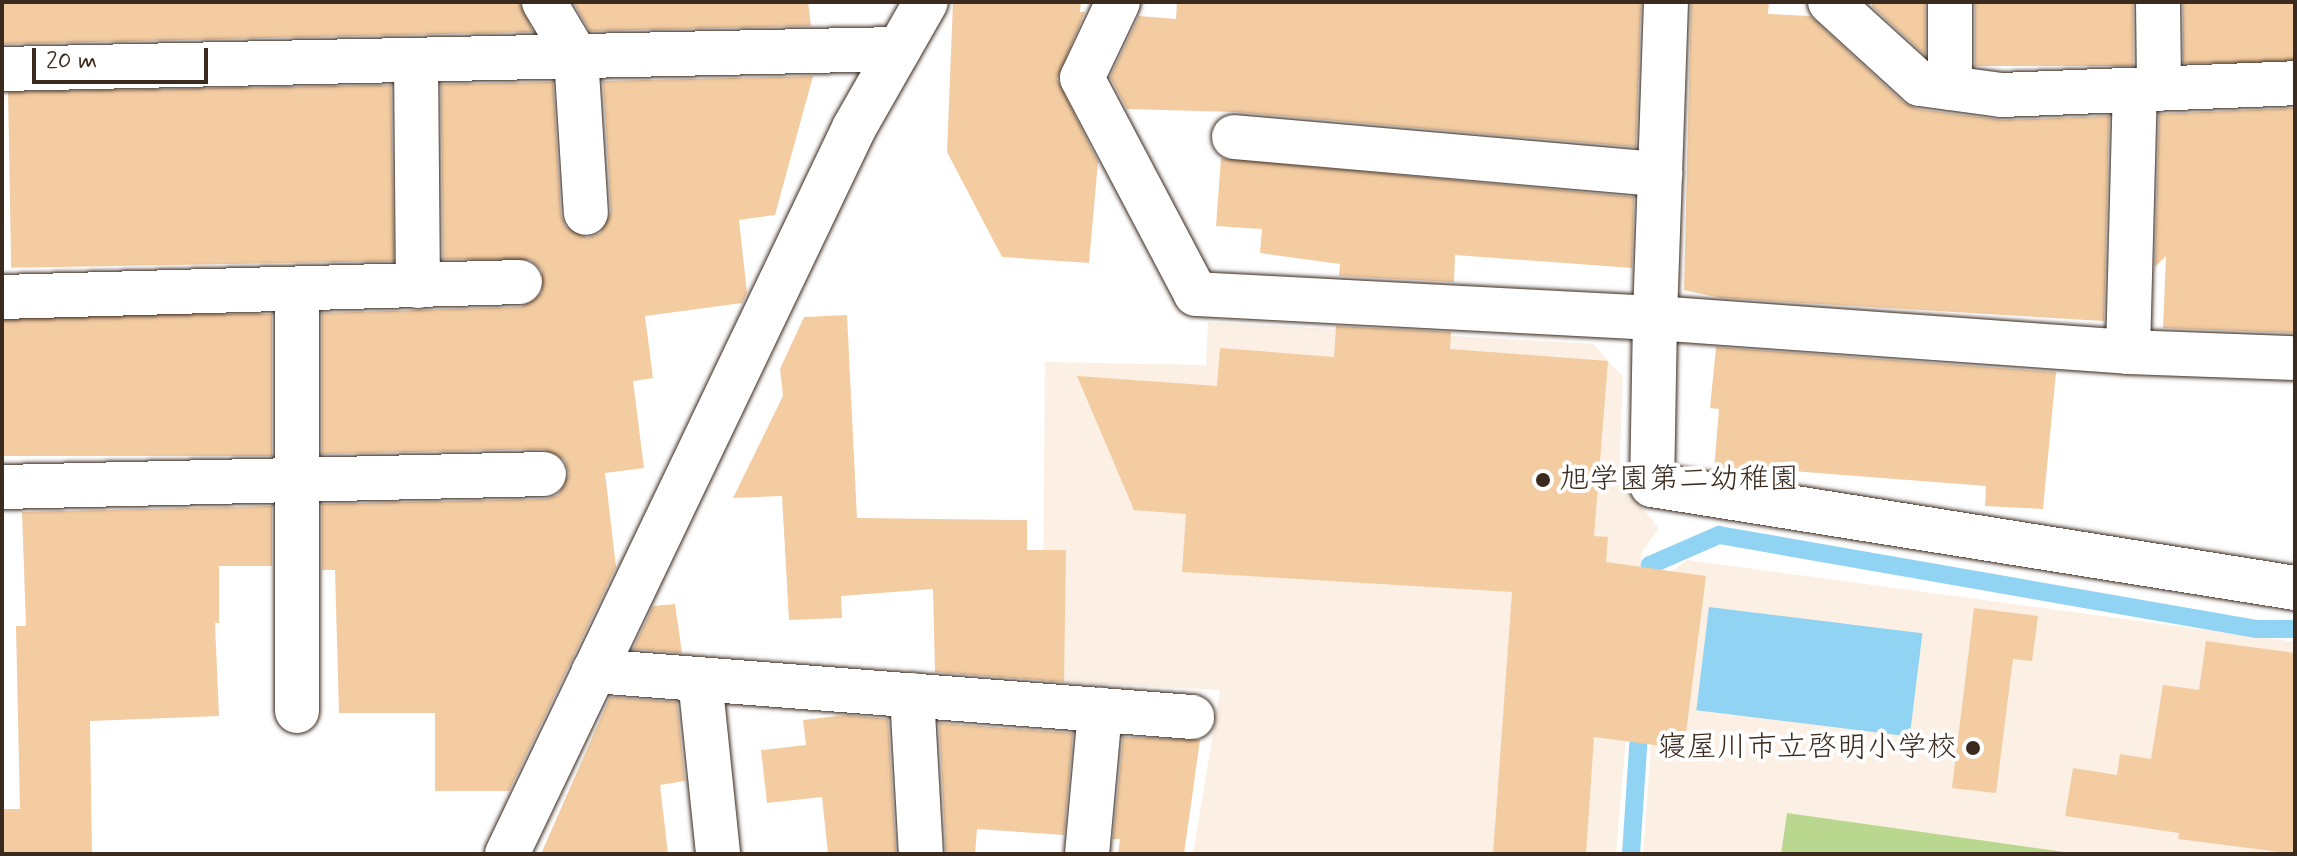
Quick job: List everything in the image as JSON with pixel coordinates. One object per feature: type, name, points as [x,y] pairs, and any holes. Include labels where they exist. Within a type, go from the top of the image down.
[{"type":"street","points":[[544,2],[576,56],[586,213]]},
{"type":"street","points":[[507,854],[847,143],[926,2]]},
{"type":"street","points":[[1118,2],[1082,78],[1196,294],[1655,318],[2128,352],[2295,358]]},
{"type":"street","points":[[1666,2],[1652,485],[2295,588]]},
{"type":"street","points":[[1830,2],[1920,84],[2001,95],[2295,83]]},
{"type":"street","points":[[1950,2],[1950,88]]},
{"type":"street","points":[[2128,352],[2147,89],[2158,2]]},
{"type":"street","points":[[2,69],[899,49]]},
{"type":"street","points":[[416,60],[418,286]]},
{"type":"street","points":[[1234,137],[1660,174]]},
{"type":"street","points":[[2,297],[520,282]]},
{"type":"street","points":[[297,290],[297,711]]},
{"type":"street","points":[[2,487],[544,474]]},
{"type":"street","points":[[594,671],[1192,717]]},
{"type":"street","points":[[700,679],[718,854]]},
{"type":"street","points":[[912,695],[921,854]]},
{"type":"street","points":[[1087,854],[1100,710]]},
{"type":"shaded area","points":[[1208,322],[1593,344],[1623,377],[1619,480],[1659,528],[1642,552],[1616,854],[1193,854],[1220,690],[1042,681],[1045,362],[1206,365]]},
{"type":"shaded area","name":"寝屋川市立啓明小学校","points":[[1687,560],[2295,642],[2295,854],[1643,854],[1663,578]]},
{"type":"green space","points":[[1787,813],[2079,854],[1781,854]]},
{"type":"water","points":[[1709,607],[1922,633],[1910,736],[1696,710]]},
{"type":"building","points":[[2,2],[519,2],[533,32],[2,44]]},
{"type":"building","points":[[573,2],[808,2],[811,26],[590,31]]},
{"type":"building","points":[[953,2],[1081,2],[1080,12],[1085,12],[1057,79],[1098,162],[1089,263],[1002,257],[947,152]]},
{"type":"building","points":[[1177,2],[1641,2],[1636,147],[1236,112],[1127,109],[1110,77],[1139,16],[1176,19]]},
{"type":"building","points":[[1691,2],[1769,2],[1768,14],[1810,16],[1903,102],[1917,109],[2002,120],[2109,116],[2104,321],[1721,298],[1684,290]]},
{"type":"building","points":[[1872,2],[1925,2],[1925,55],[1872,6]]},
{"type":"building","points":[[1975,2],[2133,2],[2133,66],[1975,66]]},
{"type":"building","points":[[2183,2],[2295,2],[2295,63],[2183,63]]},
{"type":"building","points":[[813,76],[775,215],[739,220],[747,293],[742,303],[645,316],[653,378],[633,381],[644,468],[605,473],[616,567],[509,791],[435,791],[435,713],[339,713],[335,570],[322,570],[322,504],[545,499],[558,495],[569,474],[565,460],[543,449],[322,454],[322,313],[521,307],[542,293],[542,270],[531,260],[443,259],[441,84],[553,82],[561,215],[566,227],[587,238],[600,233],[611,212],[603,81]]},
{"type":"building","points":[[391,85],[394,261],[11,268],[8,92]]},
{"type":"building","points":[[2295,108],[2295,333],[2163,328],[2166,256],[2155,267],[2159,114]]},
{"type":"building","points":[[1221,158],[1634,197],[1632,268],[1455,255],[1454,282],[1339,276],[1340,264],[1260,253],[1262,229],[1216,226]]},
{"type":"building","points":[[2,314],[272,314],[272,456],[2,456]]},
{"type":"building","points":[[847,315],[857,518],[1027,520],[1027,550],[1066,550],[1064,682],[935,672],[933,589],[841,596],[842,618],[789,620],[782,496],[733,498],[783,396],[780,369],[804,317]]},
{"type":"building","points":[[1336,326],[1451,332],[1450,349],[1608,361],[1594,536],[1608,537],[1606,562],[1706,576],[1684,749],[1594,737],[1586,854],[1493,854],[1512,592],[1182,572],[1186,514],[1134,510],[1077,376],[1217,386],[1220,348],[1334,357]]},
{"type":"building","points":[[1716,347],[2056,372],[2043,509],[1985,506],[1986,486],[1792,471],[1792,480],[1714,470],[1719,409],[1710,408]]},
{"type":"building","points":[[272,506],[272,566],[219,566],[219,623],[215,623],[219,716],[90,721],[92,854],[2,854],[3,809],[20,809],[16,626],[26,626],[22,512]]},
{"type":"building","points":[[675,604],[682,653],[633,649],[653,606]]},
{"type":"building","points":[[1974,608],[2038,616],[2032,661],[2013,659],[1996,793],[1952,788]]},
{"type":"building","points":[[2206,641],[2295,653],[2295,854],[2178,839],[2179,833],[2065,816],[2073,768],[2117,775],[2120,754],[2151,759],[2163,685],[2199,690]]},
{"type":"building","points":[[610,697],[677,702],[685,781],[660,785],[668,854],[541,854]]},
{"type":"building","points":[[846,715],[888,719],[896,854],[828,854],[822,797],[767,803],[761,750],[806,745],[803,720]]},
{"type":"building","points":[[939,723],[1073,733],[1064,835],[977,829],[975,854],[946,854]]},
{"type":"building","points":[[1123,737],[1200,740],[1184,854],[1118,854],[1120,839],[1113,839]]},
{"type":"waterway","points":[[1648,591],[1650,565],[1719,535],[2256,629],[2295,629]]},
{"type":"waterway","points":[[1631,854],[1640,720]]},
{"type":"place","name":"旭学園第二幼稚園","points":[[1543,480]]},
{"type":"place","name":"寝屋川市立啓明小学校","points":[[1973,748]]}]
